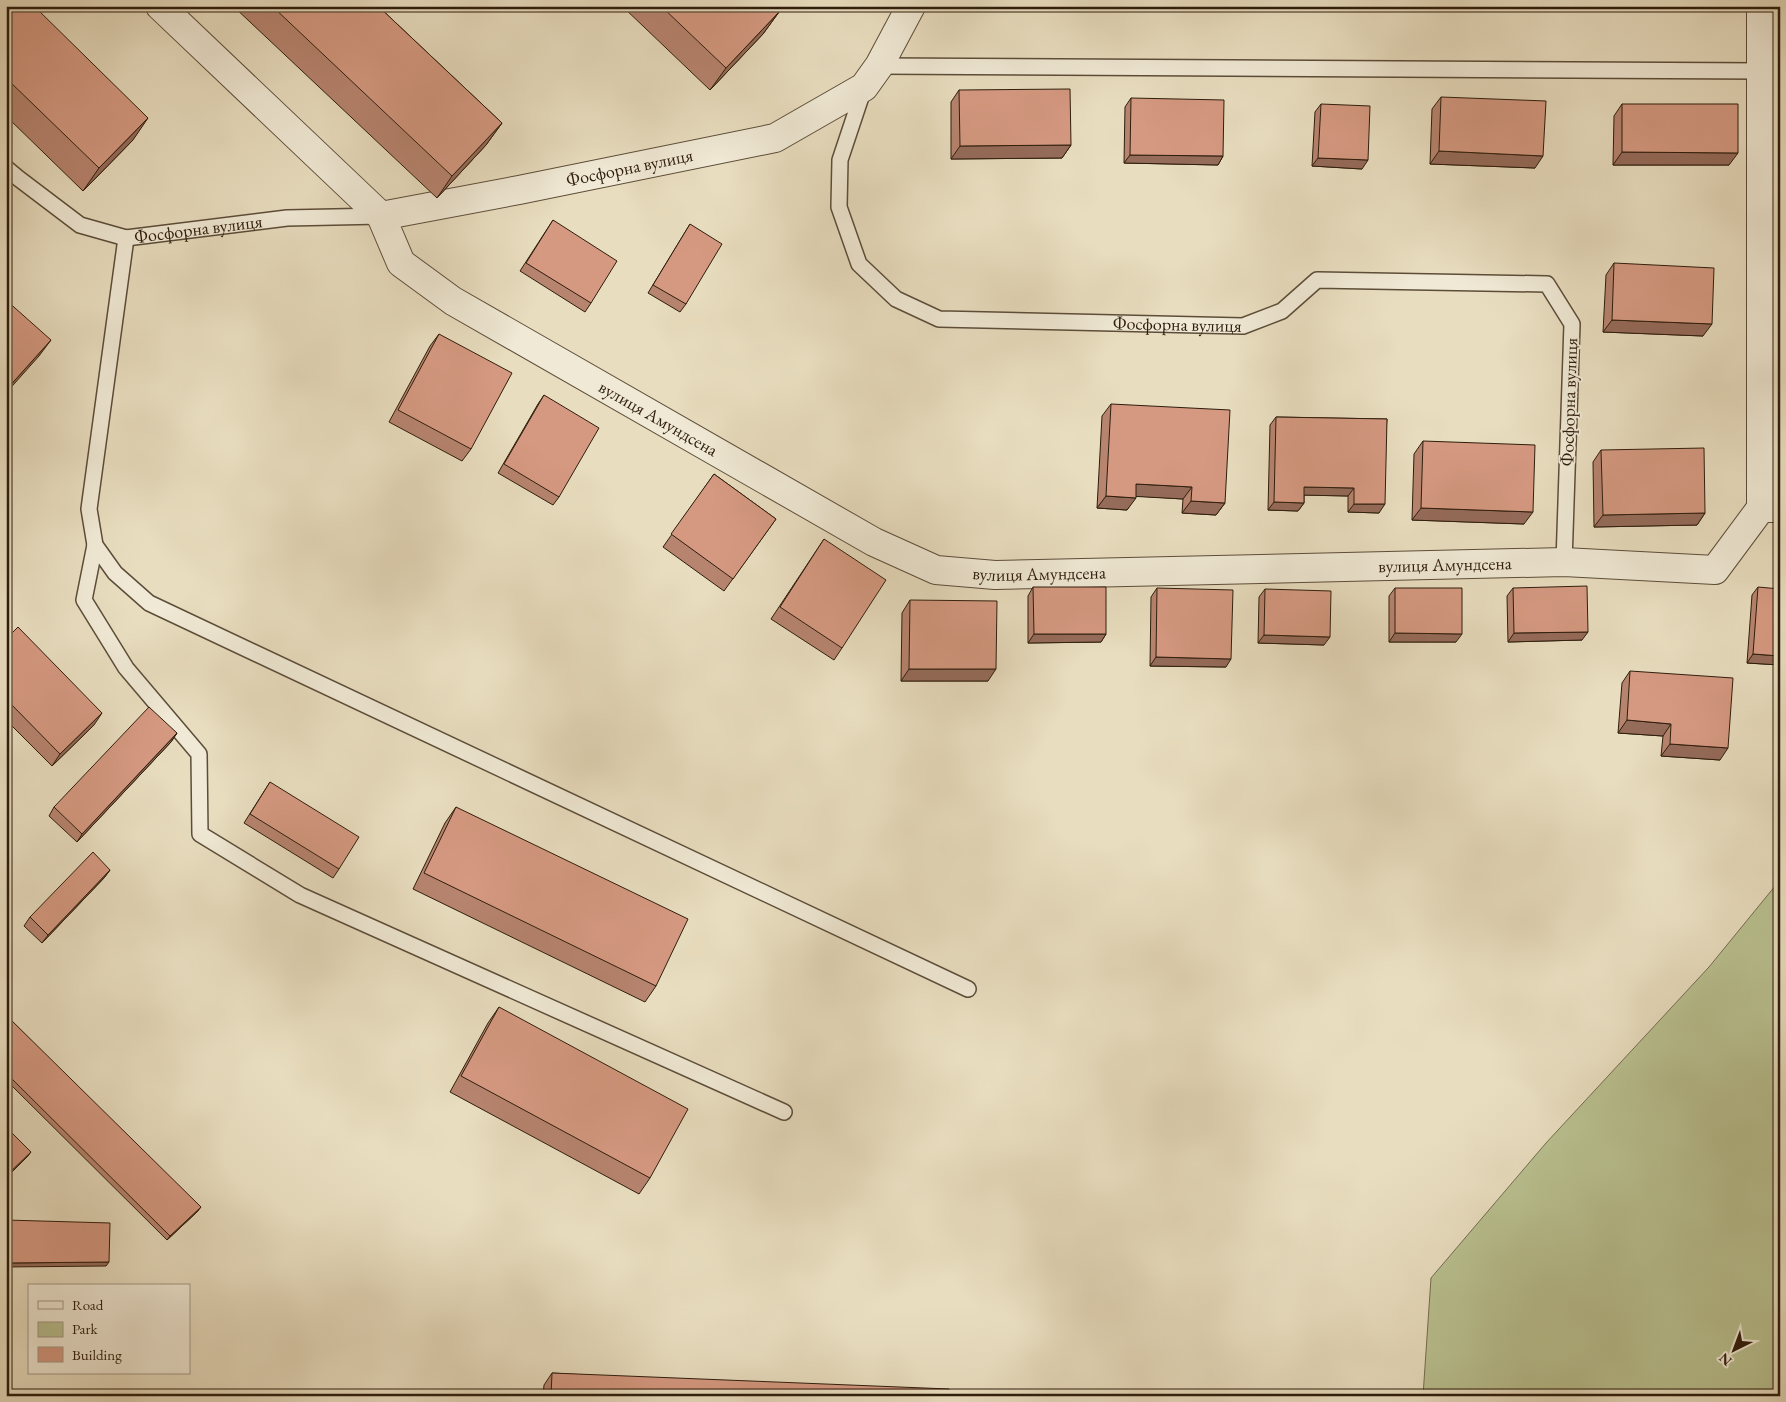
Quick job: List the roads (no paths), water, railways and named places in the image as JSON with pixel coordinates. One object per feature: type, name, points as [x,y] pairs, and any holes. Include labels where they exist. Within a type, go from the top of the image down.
[{"type":"street","points":[[160,6],[381,216]]},
{"type":"street","name":"Фосфорна вулиця","points":[[381,216],[775,138],[871,77],[912,6]]},
{"type":"street","points":[[1761,6],[1770,508]]},
{"type":"street","name":"вулиця Амундсена","points":[[381,216],[401,263],[453,301],[874,542],[936,570],[1005,574],[1564,562],[1715,570],[1770,508]]},
{"type":"lane","points":[[871,77],[1762,71]]},
{"type":"lane","name":"Фосфорна вулиця","points":[[871,77],[840,160],[839,207],[859,264],[896,299],[939,318],[1243,326],[1282,311],[1317,280],[1547,284],[1572,324],[1564,562]]},
{"type":"lane","name":"Фосфорна вулиця","points":[[6,168],[80,225],[126,238],[287,218],[381,216]]},
{"type":"lane","points":[[126,238],[89,509],[96,545],[115,573],[149,603],[968,989]]},
{"type":"lane","points":[[96,545],[84,600],[126,668],[199,754],[200,834],[300,895],[784,1112]]}]
